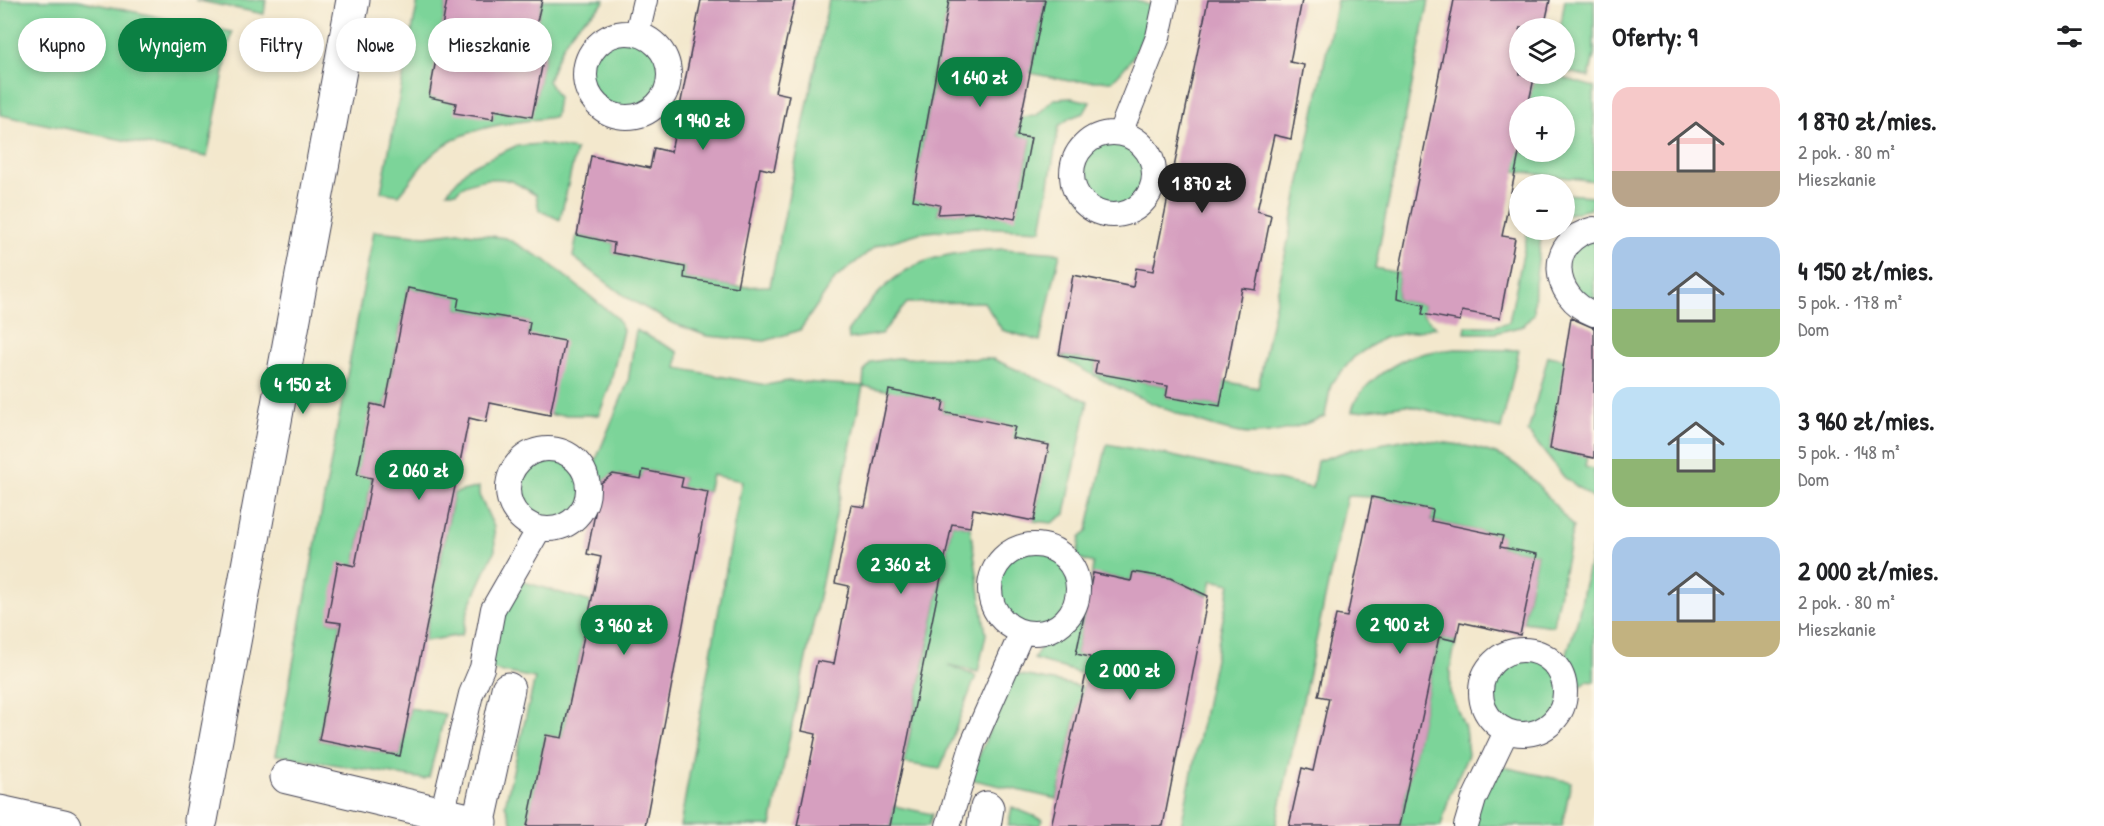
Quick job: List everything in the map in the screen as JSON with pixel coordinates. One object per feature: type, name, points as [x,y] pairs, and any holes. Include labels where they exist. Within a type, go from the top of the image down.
[{"type":"street","points":[[201,820],[352,0]]},
{"type":"street","points":[[286,777],[480,825],[508,689]]},
{"type":"street","points":[[0,812],[64,826]]},
{"type":"lane","points":[[637,34],[645,0]]},
{"type":"lane","points":[[1120,132],[1158,37],[1166,0]]},
{"type":"lane","points":[[1594,229],[1574,239],[1566,249],[1560,262],[1559,275],[1570,300],[1581,309],[1594,314]]},
{"type":"lane","points":[[442,814],[471,694],[482,668],[493,609],[539,529]]},
{"type":"lane","points":[[948,826],[973,744],[1023,632]]},
{"type":"lane","points":[[1466,826],[1474,799],[1506,732]]},
{"type":"green space","points":[[0,0],[77,0],[164,18],[118,18],[118,72],[224,72],[207,157],[0,115]]},
{"type":"green space","points":[[195,0],[266,0],[264,14]]},
{"type":"green space","points":[[418,0],[447,0],[444,18],[428,18],[428,72],[434,72],[430,97],[456,103],[493,119],[494,110],[523,115],[534,106],[541,72],[552,72],[548,81],[558,97],[555,117],[502,124],[453,140],[425,162],[399,195],[381,192],[404,72],[416,72],[415,18]]},
{"type":"green space","points":[[542,0],[605,0],[597,10],[574,29],[552,71],[552,18],[538,18]]},
{"type":"green space","points":[[829,0],[949,0],[913,199],[940,205],[938,214],[977,212],[1006,217],[1017,208],[1031,139],[1017,136],[1021,117],[1036,116],[1054,99],[1072,98],[1090,102],[1084,113],[1070,118],[1059,126],[1041,230],[975,227],[919,233],[876,246],[835,279],[800,330],[765,341],[707,336],[670,322],[626,297],[573,257],[577,235],[614,243],[613,253],[685,267],[684,278],[737,287],[770,286]]},
{"type":"green space","points":[[1045,0],[1136,0],[1152,6],[1146,29],[1134,56],[1112,81],[1069,81],[1030,73]]},
{"type":"green space","points":[[1337,0],[1429,0],[1375,268],[1399,273],[1397,299],[1424,305],[1422,314],[1436,327],[1383,338],[1354,357],[1331,384],[1325,416],[1291,428],[1255,434],[1213,426],[1155,404],[1098,378],[1059,355],[1097,361],[1095,373],[1168,386],[1166,397],[1220,406],[1223,381],[1258,388]]},
{"type":"green space","points":[[1565,0],[1594,0],[1594,55],[1589,77],[1575,74],[1575,18],[1562,18]]},
{"type":"green space","points":[[227,31],[232,32],[227,57]]},
{"type":"green space","points":[[627,33],[643,36],[657,45],[666,59],[669,75],[666,91],[657,105],[643,114],[627,117],[611,114],[597,105],[588,91],[585,75],[588,59],[597,45],[611,36]]},
{"type":"green space","points":[[1575,82],[1594,87],[1594,181],[1575,179],[1575,174],[1539,174],[1515,171],[1517,162],[1575,162],[1575,96],[1530,96],[1533,84],[1575,84]]},
{"type":"green space","points":[[1105,133],[1121,133],[1136,140],[1147,151],[1154,166],[1151,190],[1142,203],[1121,215],[1105,215],[1090,208],[1079,197],[1072,182],[1072,166],[1079,151],[1090,140]]},
{"type":"green space","points":[[541,144],[576,150],[560,220],[539,210],[536,195],[511,181],[481,180],[456,192],[447,192],[469,167],[516,146]]},
{"type":"green space","points":[[1575,195],[1593,196],[1591,209],[1575,213]]},
{"type":"green space","points":[[1594,229],[1594,314],[1560,262]]},
{"type":"green space","points":[[374,231],[426,236],[459,232],[506,238],[545,260],[617,318],[623,330],[610,385],[599,415],[550,415],[528,334],[529,322],[457,309],[458,298],[408,288],[385,407],[371,404],[358,474],[372,478],[355,566],[339,563],[328,621],[341,623],[319,740],[400,756],[410,708],[445,714],[429,777],[424,779],[276,755]]},
{"type":"green space","points":[[1526,240],[1541,240],[1534,314],[1523,326],[1495,333],[1465,333],[1466,326],[1495,326],[1509,322]]},
{"type":"green space","points":[[1004,249],[1060,253],[1040,341],[1002,330],[984,302],[907,303],[881,334],[849,339],[848,330],[866,307],[898,276],[914,266],[952,254]]},
{"type":"green space","points":[[636,330],[678,352],[677,368],[766,385],[788,381],[863,386],[771,826],[680,826],[742,481],[712,475],[708,492],[681,487],[683,478],[644,470],[641,479],[613,474],[601,483],[593,467],[628,382]]},
{"type":"green space","points":[[1455,349],[1519,350],[1501,429],[1407,405],[1352,412],[1359,395],[1391,367],[1419,354]]},
{"type":"green space","points":[[1548,356],[1566,359],[1550,449],[1587,456],[1585,467],[1594,469],[1594,499],[1564,477],[1528,432]]},
{"type":"green space","points":[[896,358],[993,359],[1088,401],[1065,514],[1052,523],[1034,521],[1049,445],[1012,438],[1014,427],[942,412],[944,401],[863,386],[864,372],[871,362]]},
{"type":"green space","points":[[1407,439],[1468,446],[1512,462],[1541,488],[1573,527],[1553,626],[1523,622],[1537,554],[1500,547],[1502,536],[1431,521],[1433,510],[1372,497],[1347,496],[1276,826],[1181,826],[1230,584],[1212,580],[1208,596],[1170,578],[1133,572],[1131,581],[1102,575],[1091,584],[1093,563],[1077,558],[1080,538],[1087,531],[1107,444],[1168,455],[1312,488],[1317,461],[1353,449]]},
{"type":"green space","points":[[540,449],[556,449],[577,460],[588,481],[588,497],[577,518],[556,529],[540,529],[526,523],[514,511],[508,497],[508,481],[514,467],[526,455]]},
{"type":"green space","points":[[479,487],[479,495],[494,527],[495,550],[469,607],[462,635],[424,641],[454,493]]},
{"type":"green space","points":[[952,524],[970,527],[986,634],[978,672],[948,665],[976,676],[940,769],[904,763]]},
{"type":"green space","points":[[1594,541],[1594,682],[1588,681],[1576,690],[1564,662],[1577,622]]},
{"type":"green space","points":[[1034,545],[1051,548],[1065,558],[1075,572],[1078,589],[1075,606],[1065,620],[1051,630],[1034,633],[1017,630],[1003,620],[993,606],[990,589],[993,572],[1003,558],[1017,548]]},
{"type":"green space","points":[[511,578],[591,602],[562,738],[546,735],[529,820],[542,826],[513,826],[505,805],[535,678],[482,668]]},
{"type":"green space","points":[[1091,584],[1076,654],[1090,657],[1086,675],[1034,659],[1046,637],[1071,626]]},
{"type":"green space","points":[[1439,637],[1456,641],[1450,669],[1450,692],[1465,728],[1468,755],[1450,794],[1441,826],[1399,826]]},
{"type":"green space","points":[[1515,650],[1531,650],[1547,657],[1558,668],[1565,684],[1562,708],[1553,722],[1531,734],[1515,734],[1499,727],[1488,716],[1481,700],[1481,684],[1488,668],[1499,657]]},
{"type":"green space","points":[[1012,673],[1083,687],[1057,799],[970,779]]},
{"type":"green space","points":[[1490,764],[1571,782],[1562,826],[1466,826]]},
{"type":"green space","points":[[894,806],[932,814],[929,826],[890,826]]},
{"type":"green space","points":[[1012,807],[1043,820],[1040,826],[1008,826]]},
{"type":"building","points":[[447,0],[542,0],[538,18],[444,18]]},
{"type":"building","points":[[701,0],[795,0],[775,92],[789,95],[774,171],[760,168],[737,287],[684,278],[685,267],[613,253],[614,243],[577,235],[591,156],[650,168],[654,148],[671,152]]},
{"type":"building","points":[[949,0],[1045,0],[1017,136],[1031,138],[1015,219],[977,212],[938,214],[940,205],[913,200]]},
{"type":"building","points":[[1208,0],[1302,0],[1290,62],[1304,65],[1291,139],[1274,135],[1257,211],[1271,215],[1256,290],[1242,288],[1220,406],[1166,397],[1168,386],[1095,373],[1097,361],[1059,355],[1073,275],[1133,287],[1136,268],[1153,271]]},
{"type":"building","points":[[1454,0],[1550,0],[1546,18],[1509,18],[1509,84],[1533,84],[1530,96],[1509,96],[1509,162],[1517,162],[1515,174],[1509,174],[1509,202],[1502,236],[1515,240],[1500,318],[1462,311],[1460,321],[1422,314],[1424,305],[1397,299],[1399,273]]},
{"type":"building","points":[[434,72],[541,72],[532,117],[494,110],[493,119],[454,113],[456,103],[429,97]]},
{"type":"building","points":[[408,288],[459,298],[457,309],[530,322],[528,334],[565,341],[550,415],[490,403],[486,422],[469,418],[400,756],[319,740],[341,623],[327,621],[338,562],[355,566],[372,478],[357,475],[371,404],[385,407]]},
{"type":"building","points":[[1571,318],[1594,328],[1594,458],[1550,449]]},
{"type":"building","points":[[889,390],[944,401],[942,412],[1015,427],[1012,438],[1049,445],[1034,521],[973,509],[970,527],[952,524],[890,826],[797,826],[816,734],[802,731],[817,661],[834,664],[849,586],[835,583],[851,505],[865,507]]},
{"type":"building","points":[[643,470],[683,478],[681,487],[708,492],[645,826],[527,826],[546,735],[562,738],[601,557],[587,554],[601,483],[613,474],[641,479]]},
{"type":"building","points":[[1372,497],[1433,510],[1431,521],[1503,536],[1500,547],[1537,554],[1520,635],[1460,622],[1456,641],[1439,637],[1399,826],[1289,826],[1302,768],[1313,771],[1329,698],[1318,696],[1336,615],[1347,617]]},
{"type":"building","points":[[1133,572],[1170,578],[1208,596],[1163,826],[1051,826],[1090,657],[1076,654],[1093,573],[1131,581]]}]
